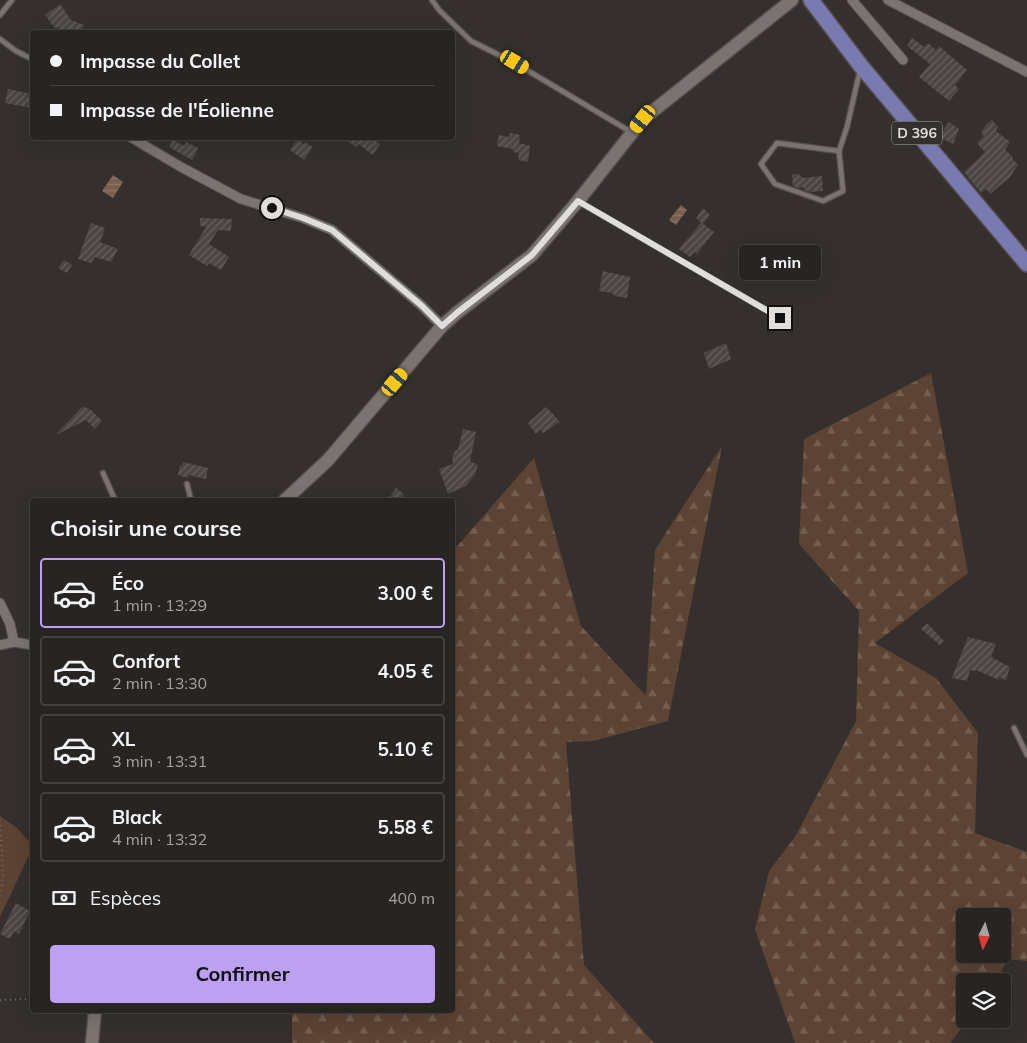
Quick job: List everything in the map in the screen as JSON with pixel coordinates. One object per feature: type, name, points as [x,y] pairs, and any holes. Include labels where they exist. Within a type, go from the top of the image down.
[{"type":"main road","name":"D 396","points":[[811,0],[861,66],[1027,264]]},
{"type":"street","points":[[287,498],[328,460],[442,326],[532,255],[643,119],[792,0]]},
{"type":"street","points":[[852,0],[903,60]]},
{"type":"street","points":[[888,0],[1027,72]]},
{"type":"street","points":[[135,140],[241,199],[303,218],[332,230],[421,305],[442,326]]},
{"type":"street","points":[[0,603],[10,624],[14,642]]},
{"type":"street","points":[[0,645],[14,642],[30,645]]},
{"type":"street","points":[[92,1043],[95,1013]]},
{"type":"lane","points":[[0,15],[12,0]]},
{"type":"lane","points":[[432,0],[439,10],[471,41],[515,62],[633,133]]},
{"type":"lane","points":[[0,39],[16,51],[30,58]]},
{"type":"lane","points":[[839,151],[777,143],[761,164],[776,184],[823,200],[843,191],[839,151],[847,127],[861,66]]},
{"type":"lane","points":[[578,201],[780,318]]},
{"type":"lane","points":[[103,473],[114,498]]},
{"type":"lane","points":[[187,484],[190,498]]},
{"type":"lane","points":[[1014,728],[1027,754]]},
{"type":"path","points":[[0,820],[4,875],[0,895]]},
{"type":"path","points":[[0,1000],[30,999]]},
{"type":"green space","points":[[931,373],[968,573],[875,643],[936,678],[978,733],[975,833],[1027,852],[1027,961],[1011,959],[1011,908],[956,908],[956,963],[1006,963],[1000,973],[956,973],[956,1028],[962,1028],[950,1043],[795,1043],[755,929],[769,871],[795,837],[856,721],[859,611],[799,544],[804,439]]},
{"type":"green space","points":[[722,446],[668,721],[593,741],[566,742],[584,965],[654,1043],[292,1043],[292,1013],[455,1013],[455,549],[534,458],[581,626],[646,696],[655,550]]},
{"type":"green space","points":[[0,816],[17,828],[30,843],[30,853],[0,917]]},
{"type":"shaded area","points":[[113,175],[123,182],[113,198],[102,191]]},
{"type":"shaded area","points":[[681,205],[687,210],[676,225],[669,220]]},
{"type":"building","points":[[60,4],[71,20],[84,25],[82,30],[62,30],[54,27],[45,15]]},
{"type":"building","points":[[912,38],[924,47],[928,43],[936,50],[939,46],[967,70],[955,85],[959,89],[949,101],[919,77],[930,64],[907,46]]},
{"type":"building","points":[[8,89],[30,94],[30,108],[5,103]]},
{"type":"building","points":[[992,120],[998,127],[996,131],[1010,142],[1005,150],[1018,165],[1010,177],[990,194],[986,189],[981,193],[964,172],[985,152],[977,143],[984,136],[981,132]]},
{"type":"building","points":[[949,122],[959,129],[953,144],[939,137]]},
{"type":"building","points":[[510,133],[520,135],[519,143],[530,146],[528,162],[518,160],[519,153],[513,152],[513,149],[497,146],[499,135],[509,137]]},
{"type":"building","points":[[173,140],[184,146],[186,142],[198,148],[192,160],[169,147]]},
{"type":"building","points":[[296,140],[304,144],[305,142],[313,147],[304,160],[290,150]]},
{"type":"building","points":[[346,140],[374,140],[380,144],[373,155],[358,144],[356,147]]},
{"type":"building","points":[[793,174],[798,174],[804,178],[822,176],[823,191],[810,192],[804,190],[803,187],[793,186]]},
{"type":"building","points":[[703,208],[710,215],[703,224],[696,218]]},
{"type":"building","points":[[200,218],[232,219],[231,231],[218,230],[209,244],[229,257],[221,270],[209,263],[207,266],[189,255],[206,227],[200,226]]},
{"type":"building","points":[[701,222],[714,232],[697,254],[694,252],[690,257],[679,249]]},
{"type":"building","points":[[91,223],[105,228],[100,242],[118,249],[111,262],[95,257],[91,263],[78,259]]},
{"type":"building","points":[[771,251],[784,264],[777,270],[764,258]]},
{"type":"building","points":[[64,260],[72,265],[67,273],[58,268]]},
{"type":"building","points":[[603,271],[630,277],[627,298],[599,291]]},
{"type":"building","points":[[726,343],[731,359],[709,369],[704,353]]},
{"type":"building","points":[[83,406],[91,410],[102,421],[95,429],[86,420],[58,434],[57,433]]},
{"type":"building","points":[[546,407],[560,422],[543,433],[541,430],[536,434],[528,423]]},
{"type":"building","points":[[463,429],[476,432],[470,461],[478,465],[475,474],[466,486],[448,494],[439,469],[453,464],[452,458],[455,451],[458,450]]},
{"type":"building","points":[[183,462],[208,468],[206,479],[189,475],[188,478],[178,475],[180,465],[182,466]]},
{"type":"building","points":[[396,488],[404,494],[401,498],[389,498]]},
{"type":"building","points":[[927,623],[944,641],[940,645],[921,629]]},
{"type":"building","points":[[968,637],[996,644],[991,657],[1010,667],[1006,681],[976,670],[970,670],[967,681],[952,678]]},
{"type":"building","points":[[16,903],[30,911],[19,934],[14,931],[10,939],[0,934]]},
{"type":"route","points":[[272,208],[332,230],[421,305],[442,326],[532,255],[578,201],[780,318]]}]
